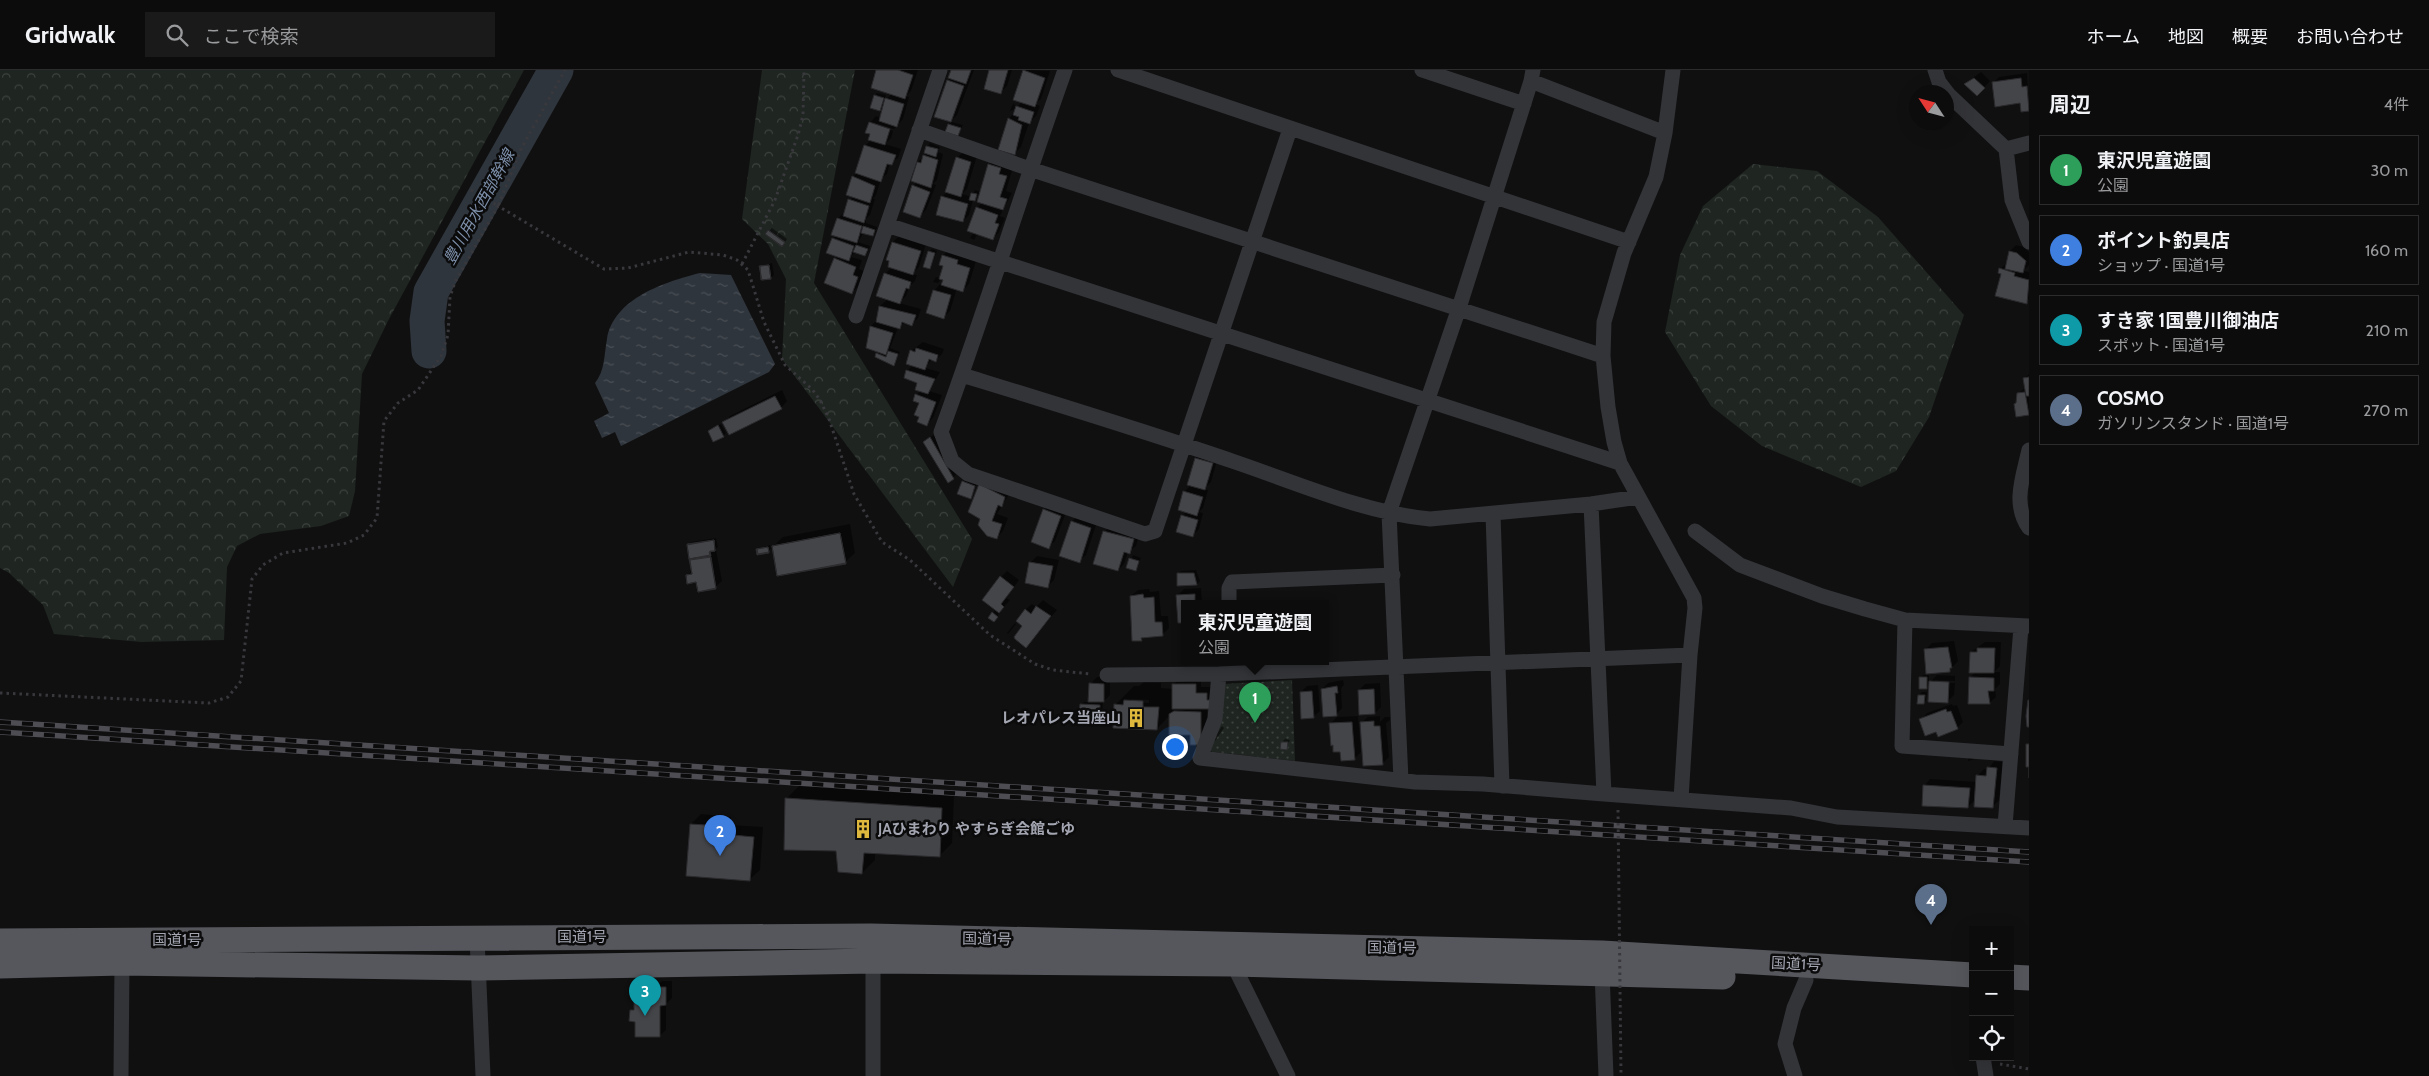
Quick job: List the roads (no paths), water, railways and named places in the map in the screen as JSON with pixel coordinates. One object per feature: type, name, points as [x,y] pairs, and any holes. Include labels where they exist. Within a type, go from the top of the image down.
[{"type":"highway","name":"国道1号","points":[[0,941],[871,936],[1602,952],[1969,975]]},
{"type":"highway","name":"国道1号","points":[[0,966],[122,963],[478,968],[873,961],[1233,964],[1602,972],[1806,980],[1969,990]]},
{"type":"street","points":[[856,316],[940,70]]},
{"type":"street","points":[[1065,70],[1030,169],[1002,261],[941,432],[952,461],[968,474],[1145,534],[1155,531],[1290,129]]},
{"type":"street","points":[[1118,70],[1629,242]]},
{"type":"street","points":[[1422,70],[1524,104]]},
{"type":"street","points":[[1673,70],[1665,133],[1656,177],[1629,242],[1606,314],[1603,356],[1608,407],[1620,463],[1691,590],[1695,608],[1690,654],[1681,799]]},
{"type":"street","points":[[1935,70],[1940,82],[1950,95],[2006,149],[2012,200],[2029,242]]},
{"type":"street","points":[[1401,780],[1389,513],[1495,198],[1532,76],[1665,133]]},
{"type":"street","points":[[919,130],[1030,169],[1603,356]]},
{"type":"street","points":[[2006,149],[2029,143]]},
{"type":"street","points":[[887,226],[1002,261],[1427,402],[1620,463]]},
{"type":"street","points":[[962,375],[1184,444],[1389,513],[1430,519],[1591,504],[1638,496]]},
{"type":"street","points":[[2029,450],[2019,500],[2023,518],[2029,528]]},
{"type":"street","points":[[1591,504],[1604,794]]},
{"type":"street","points":[[1493,514],[1502,786]]},
{"type":"street","points":[[1695,531],[1740,565],[1822,596],[1905,620],[2025,627],[2005,826]]},
{"type":"street","points":[[1229,600],[1229,588],[1232,582],[1392,575]]},
{"type":"street","points":[[1905,620],[1902,674],[1902,746],[2011,754]]},
{"type":"street","points":[[1107,674],[1397,666],[1690,654]]},
{"type":"street","points":[[1226,670],[1216,716],[1200,758],[1401,780],[1791,808],[1837,816],[2029,828]]},
{"type":"street","points":[[477,938],[483,1076]]},
{"type":"street","points":[[873,961],[873,1076]]},
{"type":"street","points":[[121,1076],[122,963]]},
{"type":"street","points":[[1233,964],[1288,1076]]},
{"type":"street","points":[[1602,972],[1606,1076]]},
{"type":"street","points":[[1795,1076],[1785,1044],[1794,1008],[1806,980]]},
{"type":"water","points":[[700,273],[731,275],[775,364],[769,372],[621,446],[615,432],[602,438],[594,421],[609,413],[595,383],[602,368],[607,339],[612,325],[630,302],[643,294],[672,281]]},
{"type":"waterway","name":"豊川用水西部幹線","points":[[429,351],[427,321],[431,292],[556,70]]},
{"type":"railway","points":[[0,722],[2029,852]]},
{"type":"railway","points":[[0,732],[2029,862]]},
{"type":"place","name":"レオパレス当座山","points":[[1136,718]]},
{"type":"place","name":"東沢児童遊園","points":[[1255,723]]},
{"type":"place","name":"JAひまわり やすらぎ会館ごゆ","points":[[863,829]]},
{"type":"place","name":"ポイント釣具店","points":[[720,856]]},
{"type":"place","name":"COSMO","points":[[1931,925]]},
{"type":"place","name":"すき家 1国豊川御油店","points":[[645,1016]]}]
